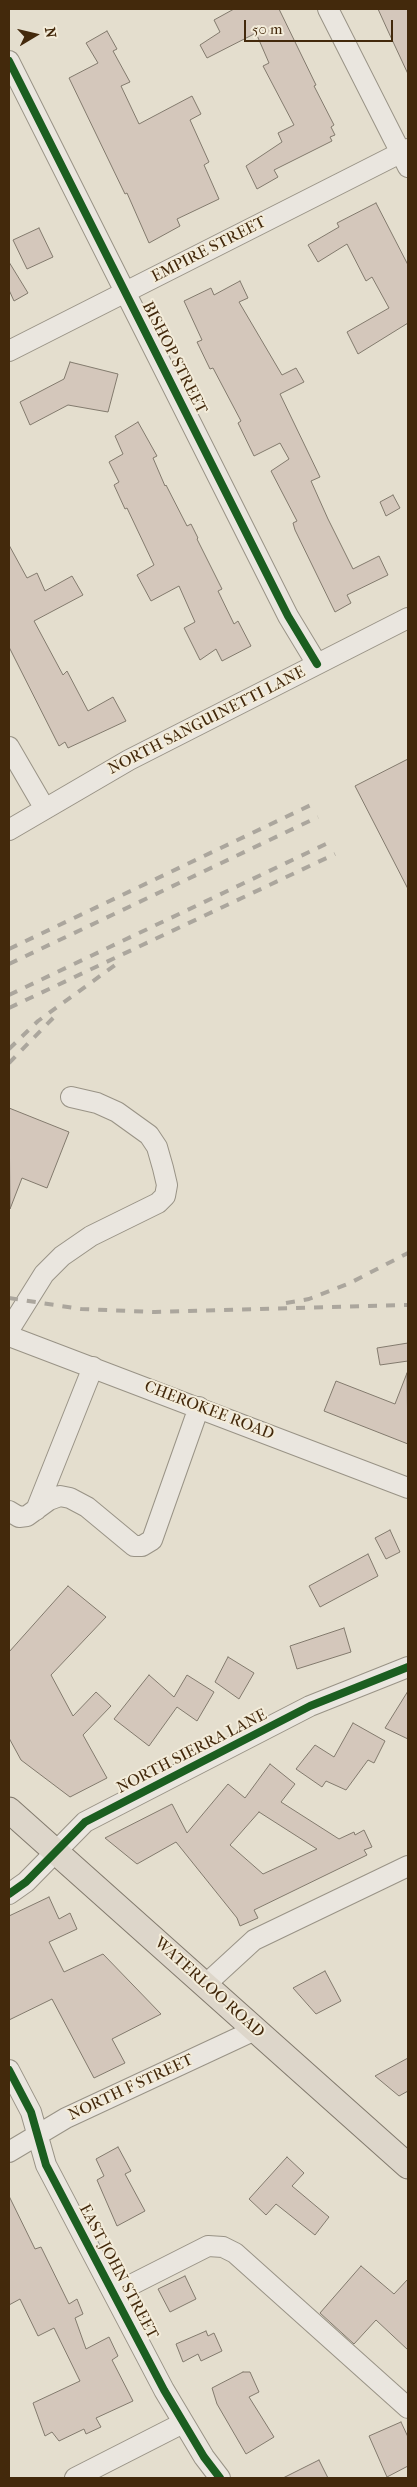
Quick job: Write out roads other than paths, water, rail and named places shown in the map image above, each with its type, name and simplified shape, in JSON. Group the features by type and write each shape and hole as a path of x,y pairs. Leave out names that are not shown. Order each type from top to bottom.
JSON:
{"main road":[{"name":"WATERLOO ROAD","path":"11,1815 408,2166"}],"street":[{"path":"328,9 406,156"},
{"name":"BISHOP STREET","path":"9,62 288,616 316,664"},
{"name":"EMPIRE STREET","path":"9,351 125,292 406,156"},
{"name":"NORTH SANGUINETTI LANE","path":"9,830 129,760 408,618"},
{"path":"9,747 44,809"},
{"path":"9,1336 44,1274 62,1256 92,1236 158,1203 165,1196 167,1185 163,1168 157,1146 149,1135 117,1112 97,1103 71,1097"},
{"name":"CHEROKEE ROAD","path":"9,1336 408,1488"},
{"path":"36,1510 93,1367"},
{"path":"9,1511 19,1517 36,1510 49,1500 60,1496 70,1498 87,1508 134,1546 142,1546 152,1540 199,1407"},
{"name":"NORTH SIERRA LANE","path":"9,1894 26,1882 85,1822 310,1706 408,1667"},
{"path":"205,1985 254,1940 408,1866"},
{"name":"NORTH F STREET","path":"9,2152 66,2118 255,2030"},
{"name":"EAST JOHN STREET","path":"9,2070 31,2112 46,2165 183,2423 220,2478"},
{"path":"115,2293 208,2246 223,2247 235,2253 408,2408"},
{"path":"75,2478 183,2423"}],"railway":[{"path":"9,949 311,805"},
{"path":"9,964 318,817"},
{"path":"9,995 328,843"},
{"path":"9,1008 335,854"},
{"path":"9,1049 38,1021 118,963"},
{"path":"9,1063 57,1014"},
{"path":"286,1303 309,1299 350,1283 408,1253"},
{"path":"9,1298 81,1309 155,1312 408,1305"}]}
